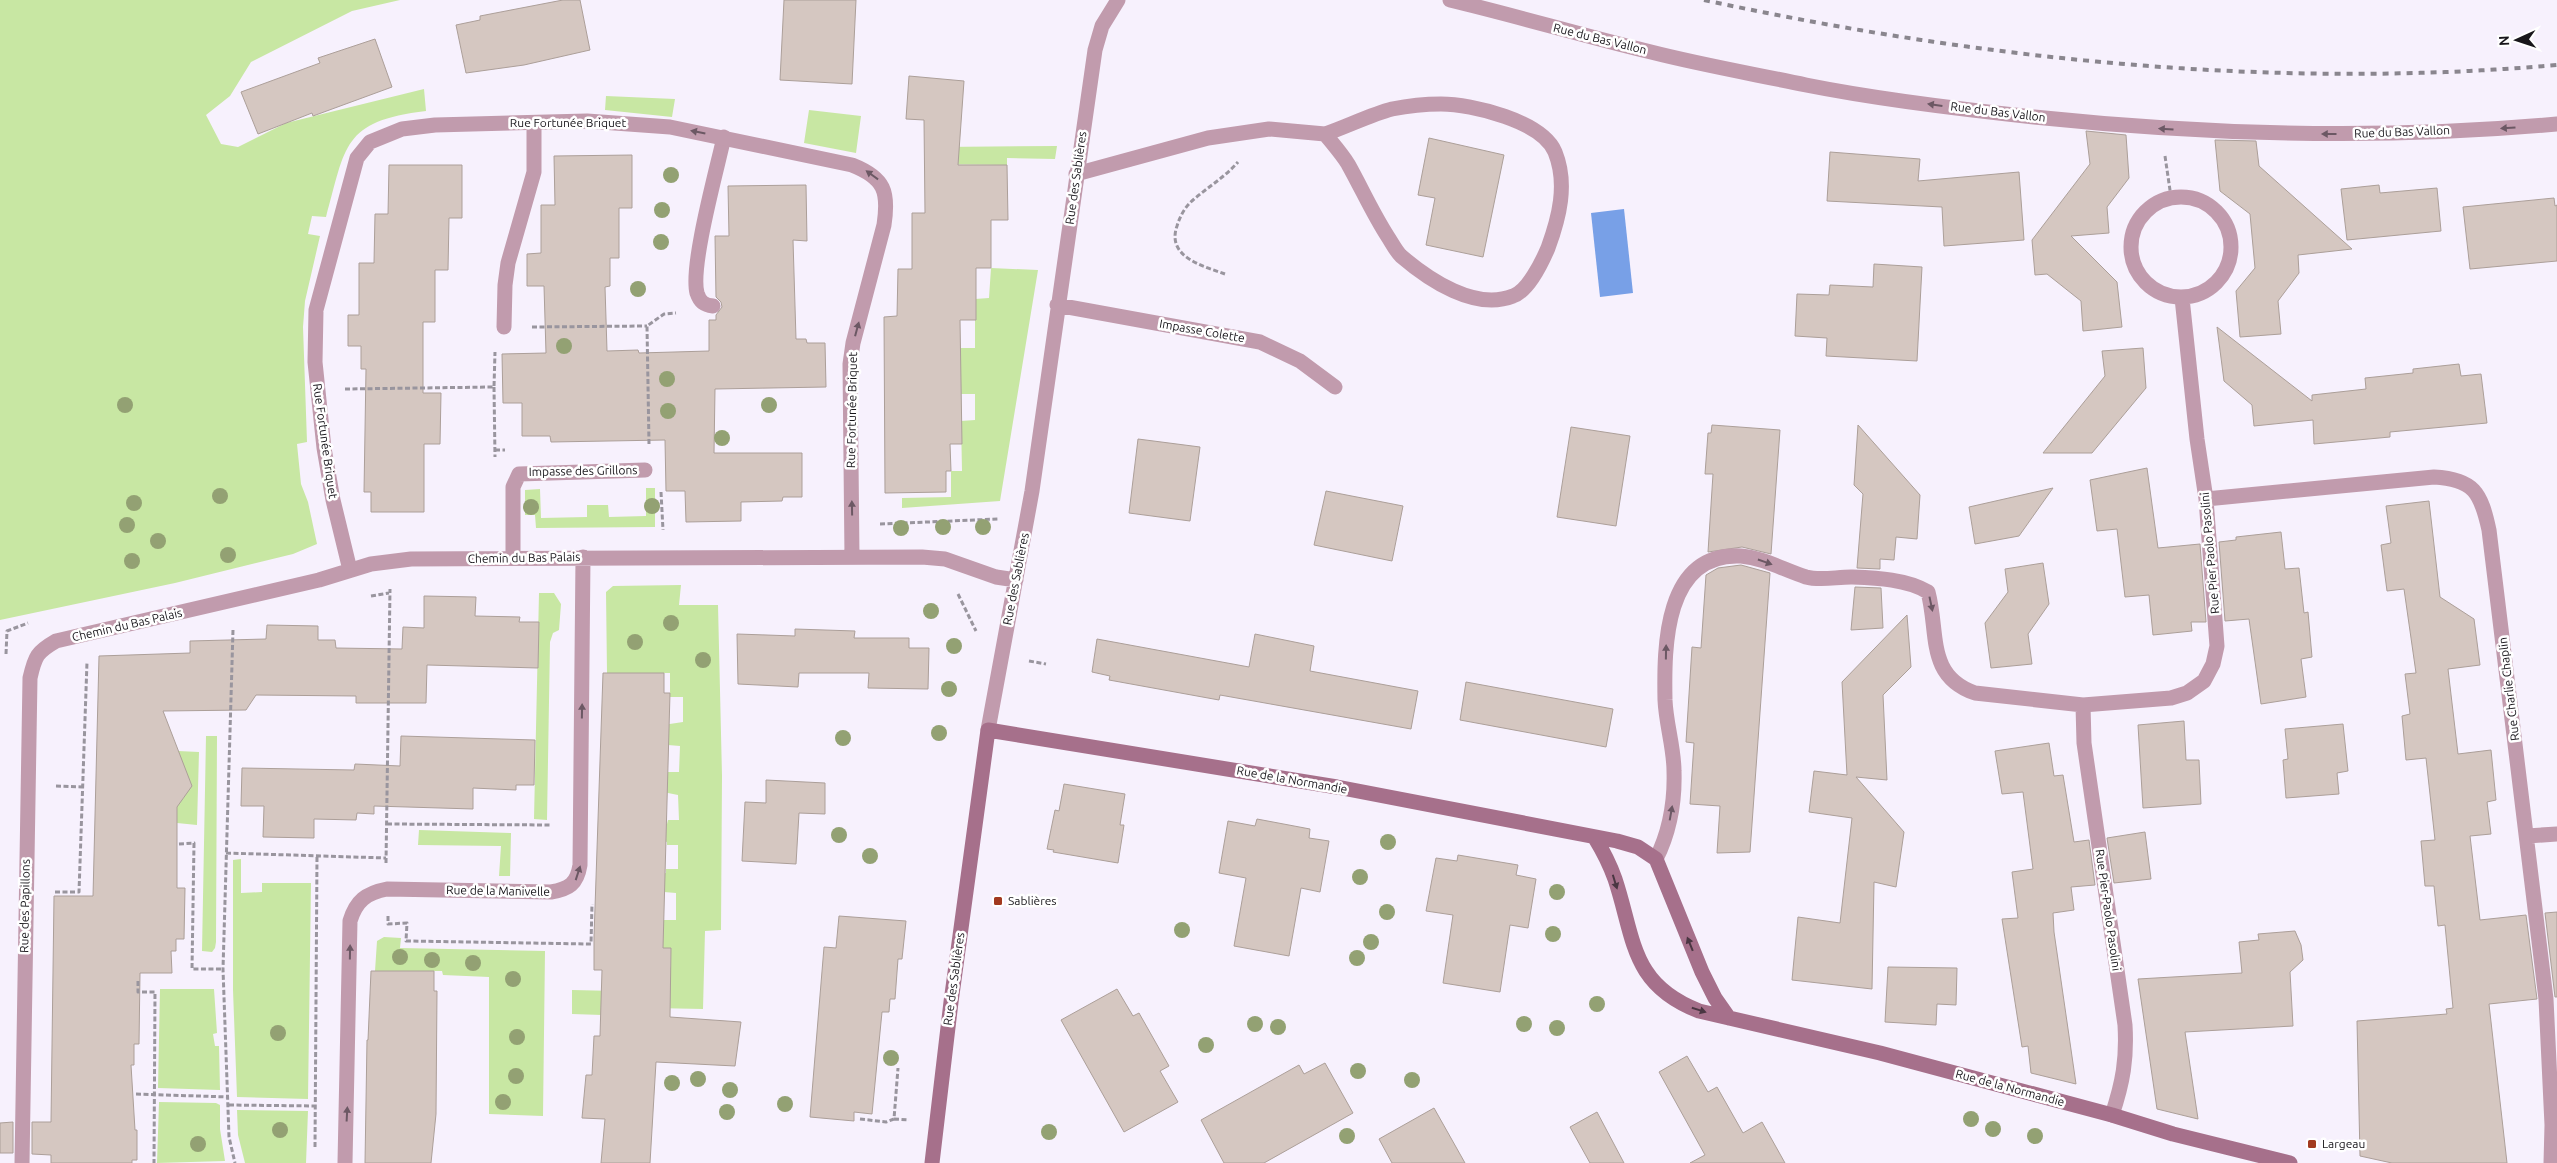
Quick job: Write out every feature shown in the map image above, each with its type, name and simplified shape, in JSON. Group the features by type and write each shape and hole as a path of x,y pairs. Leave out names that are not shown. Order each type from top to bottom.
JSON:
{"street":[{"name":"Rue des Sablières","path":"932,1163 951,1002 988,730 1032,491 1057,305 1095,50 1102,26 1118,0"},
{"name":"Rue du Bas Vallon","path":"1450,0 1654,53 1809,85 1981,111 2160,128 2331,134 2508,128 2557,124"},
{"path":"1076,174 1208,138 1269,129 1325,134 1391,110 1442,104 1473,108 1514,119 1540,134 1555,152 1561,185 1559,218 1545,254 1526,286 1516,296 1501,300 1487,300 1465,295 1440,283 1400,254 1371,212 1348,163 1325,134"},
{"name":"Rue Fortunée Briquet","path":"350,570 324,448 315,362 316,310 357,158 370,142 402,129 435,126 588,121 630,122 724,137 852,165 868,171 878,179 884,190 887,206 884,225 853,343 850,364 852,557"},
{"path":"504,326 505,285 508,263 534,172 534,123"},
{"path":"709,306 699,299 696,290 698,255 724,137"},
{"path":"2187,197 2203,202 2217,212 2226,226 2231,242 2230,258 2224,274 2213,286 2198,295 2182,298 2165,296 2151,288 2139,276 2132,261 2130,244 2134,228 2142,214 2155,204 2171,198 2187,197"},
{"name":"Rue Pier Paolo Pasolini","path":"1656,859 1665,841 1672,810 1674,771 1665,700 1667,639 1672,608 1681,587 1698,568 1718,558 1740,556 1760,560 1809,578 1852,578 1915,584 1928,592 1940,662 1947,677 1958,687 1989,696 2083,704 2171,698 2188,693 2204,681 2213,664 2217,646 2206,499 2197,440 2182,298"},
{"name":"Impasse Colette","path":"1057,305 1260,342 1300,361 1335,387"},
{"name":"Impasse des Grillons","path":"513,558 513,487 516,476 519,474 645,470"},
{"name":"Rue Charlie Chaplin","path":"2206,499 2434,477 2454,478 2472,486 2484,505 2489,530 2546,999 2552,1125 2551,1163"},
{"name":"Chemin du Bas Palais","path":"40,650 56,642 83,635 397,560 583,557 945,559 996,577 1016,580"},
{"name":"Rue de la Manivelle","path":"345,1163 348,1106 350,921 354,908 361,898 372,892 387,889 551,892 572,886 578,877 580,865 583,557"},
{"name":"Rue des Papillons","path":"22,1163 30,685 34,659 40,650"},
{"name":"Rue Pier-Paolo Pasolini","path":"2083,704 2084,744 2125,1025 2127,1056 2123,1081 2112,1115"},
{"name":"Rue de la Normandie","path":"988,730 1337,787 1617,841 1638,847 1656,859"},
{"path":"2527,836 2557,834"},
{"name":"Rue de la Normandie","path":"1596,838 1615,881 1634,950 1647,975 1665,994 1682,1004 1729,1018 1880,1053 2112,1115 2253,1158 2290,1163"},
{"path":"1656,859 1702,972 1715,998 1729,1018"}],"path":[{"path":"2160,128 2171,198"},
{"path":"1225,274 1197,264 1182,255 1175,242 1175,230 1181,214 1192,201 1237,164 1269,129"},
{"path":"336,389 494,387 495,345 504,326 647,326 664,314 679,313 709,306"},
{"path":"647,326 649,448"},
{"path":"852,525 1004,519"},
{"path":"231,600 233,624 223,969 229,1137 235,1163"},
{"path":"51,892 79,892 87,657 83,635"},
{"path":"387,824 552,825 552,816"},
{"path":"179,844 194,844 192,969 223,969"},
{"path":"226,854 386,858"},
{"path":"314,1154 317,856"},
{"path":"138,981 138,992 156,992 154,1163"},
{"path":"860,1119 886,1122 894,1119 898,1068"},
{"path":"136,1094 228,1097"},
{"path":"229,1105 348,1106"}],"green space":[{"path":"0,0 400,0 352,11 251,62 230,96 206,115 221,144 238,147 286,123 424,89 426,111 378,122 363,130 352,141 344,155 338,172 326,217 312,216 308,234 320,236 305,301 303,327 307,442 297,444 301,484 308,502 317,544 293,554 175,583 0,620"},
{"path":"606,96 675,99 672,117 605,110"},
{"path":"809,110 861,116 856,153 804,143"},
{"path":"1057,146 1055,159 1007,158 1007,165 924,164 940,147"},
{"path":"991,268 1038,270 1000,501 902,508 902,498 951,497 951,471 962,471 961,421 975,420 975,394 960,394 960,348 975,348 975,299 989,298"},
{"path":"646,488 655,488 655,527 536,528 535,515 525,515 525,490 540,489 541,518 587,517 587,505 608,505 609,517 646,516"},
{"path":"681,585 679,605 718,605 722,776 721,930 705,931 703,1009 603,1007 602,1015 572,1014 572,990 661,992 671,966 671,948 663,948 660,920 676,920 676,893 664,892 661,873 666,873 666,869 678,869 678,845 667,845 667,842 663,841 663,824 667,824 668,820 679,820 678,795 663,792 668,772 679,772 680,746 668,745 663,725 683,722 683,697 670,697 670,673 607,673 606,592 613,586"},
{"path":"539,593 554,593 561,604 559,630 553,633 550,642 547,820 534,819"},
{"path":"206,736 217,736 216,942 212,952 202,951"},
{"path":"178,751 199,752 197,825 177,823 177,802 181,801 185,796 185,774 178,773"},
{"path":"419,830 511,833 510,876 499,876 501,846 418,845"},
{"path":"241,859 241,893 262,892 262,883 311,883 308,1099 237,1097 233,990 233,860"},
{"path":"384,937 401,938 400,948 545,951 543,1116 489,1114 489,977 443,975 442,971 375,971 377,941"},
{"path":"160,989 214,989 217,1033 213,1034 215,1046 219,1046 220,1090 158,1088"},
{"path":"159,1102 216,1103 220,1105 220,1129 225,1161 157,1163"},
{"path":"237,1110 308,1111 306,1163 245,1163 238,1135"}],"water":[{"path":"1624,209 1633,293 1600,297 1591,213"}],"building":[{"path":"563,0 580,0 590,50 524,65 466,73 456,25 480,20 480,16"},
{"path":"784,0 856,0 852,84 780,80"},
{"path":"375,39 392,87 313,116 312,113 258,134 241,92 320,63 318,58"},
{"path":"909,76 964,81 958,165 1007,165 1008,220 991,220 991,268 976,268 976,320 960,320 962,444 950,444 951,471 946,471 946,492 885,493 884,317 897,316 898,269 912,269 912,213 925,213 924,120 906,119"},
{"path":"2086,131 2126,135 2129,178 2107,207 2109,233 2071,236 2117,282 2122,327 2083,331 2081,301 2047,274 2035,275 2032,240 2090,164"},
{"path":"1429,138 1504,155 1483,257 1426,245 1435,198 1418,195"},
{"path":"2215,140 2256,141 2259,166 2352,249 2298,255 2299,273 2278,301 2281,334 2240,337 2236,291 2255,268 2250,214 2220,191"},
{"path":"1830,152 1920,159 1918,181 2019,172 2024,240 1944,246 1942,207 1827,201"},
{"path":"632,155 632,208 619,208 619,258 610,258 610,286 605,287 607,351 638,350 639,353 709,351 709,320 716,320 716,315 722,307 721,302 716,297 715,236 729,236 728,186 806,185 807,241 793,240 796,339 806,339 807,343 825,343 826,387 715,389 714,453 802,453 802,497 783,497 782,501 741,502 741,521 686,522 685,491 666,491 665,440 551,442 550,436 522,436 522,403 503,403 502,354 546,353 544,286 527,286 527,254 541,253 541,205 555,205 554,156"},
{"path":"389,165 462,165 462,218 449,218 448,270 435,270 435,322 423,322 423,393 441,393 440,444 424,444 424,512 371,512 371,492 364,492 366,369 361,369 361,346 348,346 348,315 359,315 359,263 374,263 375,214 388,214"},
{"path":"2379,185 2380,193 2437,188 2441,231 2347,240 2341,189"},
{"path":"2554,198 2555,206 2557,205 2557,261 2470,269 2463,207"},
{"path":"1874,264 1922,267 1917,361 1826,356 1827,338 1795,336 1797,294 1829,295 1830,285 1873,287"},
{"path":"2217,327 2312,401 2312,395 2366,389 2365,378 2413,373 2413,369 2459,364 2461,376 2481,374 2487,423 2390,432 2390,437 2314,444 2313,420 2254,426 2252,405 2224,381"},
{"path":"2143,348 2146,388 2092,453 2043,453 2105,376 2102,351"},
{"path":"1712,425 1780,430 1771,554 1742,547 1708,552 1713,474 1705,474 1708,433 1711,433"},
{"path":"1858,425 1920,495 1917,539 1896,537 1894,560 1880,559 1880,569 1857,568 1863,494 1854,485"},
{"path":"1571,427 1630,436 1616,526 1557,517"},
{"path":"1138,439 1200,447 1190,521 1129,513"},
{"path":"2147,468 2158,548 2200,544 2206,622 2191,622 2192,631 2153,635 2149,595 2125,597 2117,529 2097,531 2090,480"},
{"path":"2053,488 2019,536 1975,544 1969,507"},
{"path":"1326,491 1403,506 1392,561 1314,545"},
{"path":"2429,501 2440,597 2474,619 2480,665 2448,669 2458,754 2491,750 2496,800 2487,802 2491,834 2470,836 2480,920 2526,915 2537,999 2489,1004 2507,1163 2392,1163 2360,1156 2357,1021 2447,1014 2446,1009 2453,1008 2445,925 2438,926 2434,886 2425,886 2421,841 2435,840 2426,758 2406,760 2402,716 2410,714 2405,674 2416,673 2404,589 2387,591 2381,545 2391,543 2386,506"},
{"path":"2281,532 2285,569 2299,568 2304,613 2308,612 2312,657 2301,659 2306,697 2261,704 2249,619 2225,621 2219,542 2236,540 2236,537"},
{"path":"2043,563 2049,604 2028,634 2032,664 1991,668 1985,623 2008,592 2005,569"},
{"path":"1741,565 1770,573 1750,852 1717,853 1720,806 1690,804 1694,743 1686,742 1692,647 1701,648 1706,575 1718,568"},
{"path":"1855,587 1881,588 1883,628 1851,630"},
{"path":"424,596 476,597 475,616 520,617 519,622 539,622 538,668 427,665 426,703 356,703 356,696 256,695 246,710 163,711 192,786 177,807 177,888 185,888 184,939 176,939 176,951 171,951 172,973 140,973 139,1044 134,1044 134,1065 131,1065 135,1130 137,1130 137,1160 132,1160 132,1163 51,1163 51,1155 32,1154 32,1122 51,1122 54,896 93,896 99,656 190,653 190,641 266,639 267,625 318,626 318,640 335,640 336,648 402,649 403,627 424,628"},
{"path":"1907,615 1911,667 1883,695 1887,780 1856,777 1904,832 1896,887 1874,882 1872,989 1792,980 1798,917 1840,923 1852,818 1809,812 1814,771 1847,775 1842,682"},
{"path":"795,629 855,631 854,638 909,638 909,648 929,648 928,689 868,688 869,673 799,673 798,687 738,684 737,634 795,636"},
{"path":"1255,634 1314,646 1310,671 1418,691 1411,729 1220,695 1219,700 1109,680 1110,676 1092,672 1097,639 1249,667"},
{"path":"603,673 664,673 664,693 670,693 663,948 671,948 670,1017 741,1022 735,1066 656,1062 650,1163 601,1163 605,1119 582,1118 586,1075 592,1075 594,1036 600,1036 602,970 594,970 594,937"},
{"path":"1466,682 1613,709 1606,747 1460,720"},
{"path":"2184,721 2186,760 2199,760 2201,804 2143,808 2138,725"},
{"path":"2343,724 2348,771 2337,773 2339,794 2286,798 2283,760 2288,759 2285,729"},
{"path":"401,736 535,740 534,785 516,785 516,790 473,788 473,809 374,806 374,814 357,813 356,820 314,819 314,838 263,837 264,806 241,806 242,768 354,770 355,764 400,766"},
{"path":"2049,743 2054,776 2063,775 2074,842 2089,840 2095,885 2071,887 2074,910 2053,913 2054,932 2076,1084 2031,1073 2028,1046 2022,1047 2002,919 2018,918 2012,872 2033,869 2023,792 2002,794 1995,751"},
{"path":"766,780 825,783 825,814 799,813 796,864 742,861 745,802 766,803"},
{"path":"1064,784 1125,794 1120,825 1124,825 1118,863 1053,852 1054,850 1047,849 1055,810 1059,811"},
{"path":"1257,819 1310,829 1309,838 1329,841 1320,892 1301,888 1289,956 1234,946 1246,878 1219,873 1228,821 1255,826"},
{"path":"2145,832 2151,879 2114,883 2107,838"},
{"path":"1458,855 1518,865 1516,875 1536,879 1528,928 1510,925 1500,992 1443,983 1453,915 1426,911 1436,858 1457,861"},
{"path":"2557,912 2557,997 2555,997 2545,913"},
{"path":"839,916 906,921 902,959 898,959 895,999 890,999 889,1012 882,1012 872,1114 854,1112 854,1121 810,1117 824,947 836,948"},
{"path":"2295,931 2301,945 2303,960 2290,972 2293,1026 2185,1032 2198,1119 2157,1109 2138,979 2242,973 2239,942 2259,940 2258,934"},
{"path":"1888,967 1957,968 1956,1005 1937,1004 1936,1025 1885,1022"},
{"path":"371,971 434,971 434,991 437,991 436,1114 431,1163 365,1163 367,1040"},
{"path":"1117,989 1133,1016 1139,1013 1169,1066 1160,1071 1178,1102 1124,1132 1061,1020"},
{"path":"1687,1056 1708,1092 1717,1087 1743,1133 1762,1122 1785,1163 1690,1163 1705,1155 1659,1072"},
{"path":"1325,1063 1353,1113 1264,1163 1224,1163 1201,1120 1299,1065 1304,1074"},
{"path":"1434,1108 1465,1163 1392,1163 1379,1139"},
{"path":"1597,1112 1624,1163 1590,1163 1570,1127"},
{"path":"13,1122 13,1153 0,1153 0,1123"}],"railway":[{"path":"1704,0 1809,21 1915,39 2021,54 2128,64 2235,71 2343,74 2450,72 2557,65"}],"place":[{"name":"Sablières","path":"998,901"},
{"name":"Largeau","path":"2312,1144"}]}
